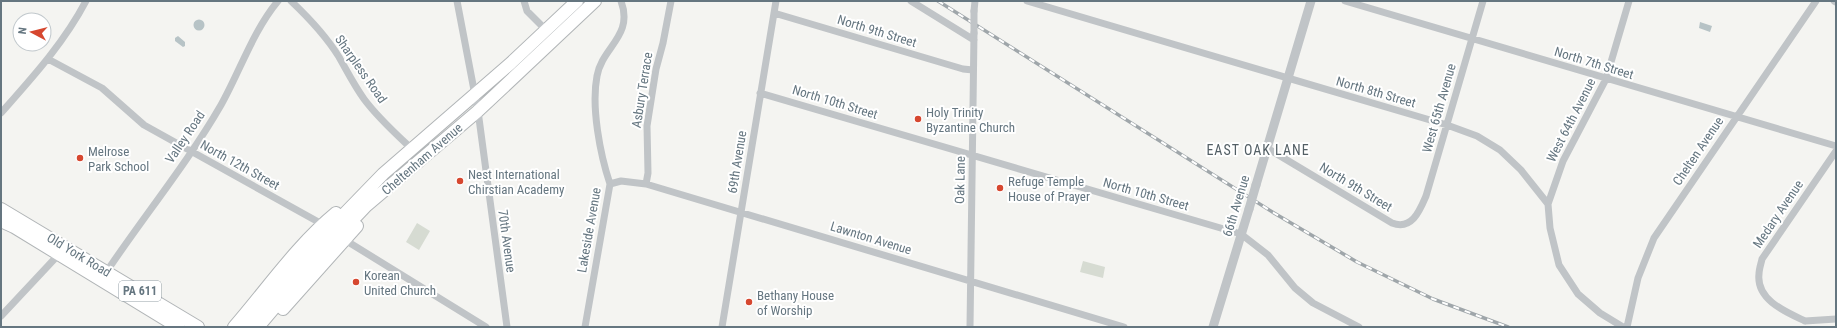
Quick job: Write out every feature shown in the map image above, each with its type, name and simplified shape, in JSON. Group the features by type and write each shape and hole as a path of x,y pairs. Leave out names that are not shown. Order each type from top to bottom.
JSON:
{"highway":[{"name":"Cheltenham Avenue","path":"246,327 318,241 383,174 413,150 475,95 577,1"},
{"name":"Cheltenham Avenue","path":"258,327 337,236 366,206 478,111 595,1"},
{"path":"268,327 406,173"},
{"path":"234,327 322,224 383,174"},
{"name":"Old York Road","path":"1,208 62,251"},
{"name":"Old York Road","path":"1,221 62,251 198,327"},
{"name":"Old York Road","path":"103,275 178,327"}],"street":[{"path":"1,113 48,59 74,24 86,1"},
{"name":"Valley Road","path":"103,275 191,151 220,106 260,27 278,1"},
{"name":"Sharpless Road","path":"291,1 313,22 331,46 365,100 413,150"},
{"name":"70th Avenue","path":"457,1 478,111 507,327"},
{"path":"524,1 527,11 546,30"},
{"name":"Lakeside Avenue","path":"585,327 610,184 604,168 599,137 595,95 597,75 601,62 622,30 624,15 621,1"},
{"name":"Asbury Terrace","path":"646,184 648,173 647,126 656,69 663,43 671,1"},
{"name":"69th Avenue","path":"722,327 776,1"},
{"path":"911,1 974,37"},
{"name":"Oak Lane","path":"970,327 975,1"},
{"name":"North 8th Street","path":"1027,1 1447,125 1477,136 1500,150 1521,170 1548,204"},
{"name":"66th Avenue","path":"1213,327 1311,1"},
{"name":"North 7th Street","path":"1346,1 1836,146"},
{"name":"West 65th Avenue","path":"1414,220 1426,196 1483,1"},
{"name":"West 64th Avenue","path":"1548,204 1562,161 1606,79 1629,1"},
{"name":"Chelten Avenue","path":"1627,327 1638,278 1654,238 1816,1"},
{"name":"North 9th Street","path":"774,13 963,69 973,70"},
{"name":"North 12th Street","path":"48,59 102,88 144,125 322,224"},
{"name":"North 10th Street","path":"760,92 1241,234 1268,255 1296,288 1313,303 1360,327"},
{"name":"North 9th Street","path":"1267,148 1392,223 1403,224 1414,220"},
{"name":"Medary Avenue","path":"1803,324 1775,305 1761,291 1758,276 1762,259 1836,151"},
{"name":"Lawnton Avenue","path":"610,184 621,181 646,184 1124,327"},
{"path":"1548,204 1550,228 1559,265 1578,294 1600,313 1623,327"},
{"path":"345,240 486,327"},
{"path":"1,316 62,251"},
{"path":"1803,324 1836,319"}],"shaded area":[{"path":"197,20 201,20 203,21 203,29 197,30 194,27 194,23"},
{"path":"1700,22 1712,26 1710,32 1699,28"},
{"path":"178,36 185,42 185,46 183,47 175,41 175,38"},
{"path":"417,223 430,231 419,250 406,242"},
{"path":"1083,261 1105,267 1103,278 1080,272"}],"railway":[{"path":"938,1 1274,213 1357,262 1433,299 1508,327"}],"place":[{"name":"Holy Trinity Byzantine Church","path":"918,119"},
{"name":"Melrose Park School","path":"80,158"},
{"name":"Nest International Chirstian Academy","path":"460,181"},
{"name":"Refuge Temple House of Prayer","path":"1000,188"},
{"name":"Korean United Church","path":"356,282"},
{"name":"Bethany House of Worship","path":"749,302"}],"district":[{"name":"EAST OAK LANE","path":"1258,150"}]}
